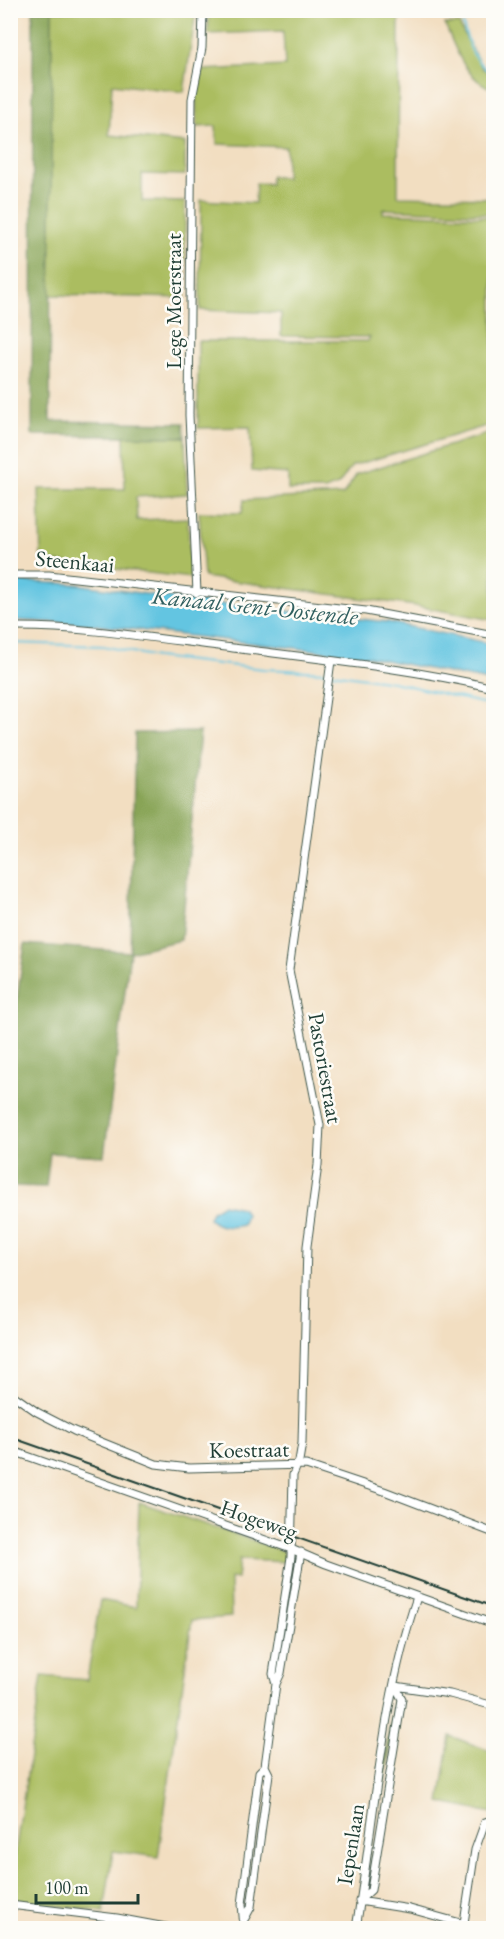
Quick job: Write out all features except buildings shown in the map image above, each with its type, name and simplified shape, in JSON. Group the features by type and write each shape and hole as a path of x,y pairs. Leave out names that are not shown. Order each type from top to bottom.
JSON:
{"street":[{"name":"Lege Moerstraat","path":"197,593 189,415 192,99 202,48 203,10"},
{"name":"Steenkaai","path":"10,575 49,575 366,611 494,635"},
{"path":"10,627 44,627 102,632 330,668 398,669 494,688"},
{"name":"Pastoriestraat","path":"276,1684 273,1674 291,1549 292,1475 302,1443 307,1246 320,1132 316,1101 289,970 330,668"},
{"name":"Koestraat","path":"10,1394 63,1425 156,1464 189,1468 253,1464 296,1467 306,1465 343,1476 494,1533"},
{"name":"Hogeweg","path":"10,1450 301,1552 326,1564 494,1624"},
{"name":"Pastoriestraat","path":"245,1918 251,1906 268,1774 265,1766 276,1684 281,1674 301,1552"},
{"path":"285,1590 293,1591"},
{"name":"Iepenlaan","path":"356,1929 376,1793 403,1641 417,1597"},
{"path":"279,1627 288,1628"},
{"path":"395,1686 450,1694 494,1706"},
{"name":"Iepenlaan","path":"359,1901 371,1890 402,1699 395,1686"},
{"name":"Pastoriestraat","path":"244,1929 245,1918 242,1904 250,1841 259,1772 265,1766"},
{"name":"Iepenlaan","path":"376,1793 387,1794"},
{"path":"464,1923 478,1837 485,1822 494,1819"},
{"path":"250,1841 259,1842"},
{"path":"359,1901 410,1909 479,1929"},
{"path":"10,1905 117,1918 171,1929"}],"green space":[{"path":"52,10 50,421 184,423 185,437 32,435 33,11"},
{"path":"52,11 196,11 184,92 112,84 109,135 185,143 185,175 142,174 142,201 185,202 185,298 50,295"},
{"path":"209,11 493,11 399,13 398,196 493,198 493,214 383,209 383,213 493,217 493,424 352,466 338,485 325,490 288,490 288,474 252,471 250,427 198,428 198,341 368,341 370,337 281,336 281,313 200,310 201,200 255,203 256,183 270,184 271,176 286,178 286,147 217,144 216,126 197,127 196,95 202,70 285,66 283,31 208,34"},
{"path":"445,24 459,24 482,68 493,75 493,89 468,71"},
{"path":"493,432 493,620 416,606 204,577 199,512 242,513 244,500 343,495 357,474"},
{"path":"124,436 185,437 187,494 136,497 137,520 188,518 190,578 41,560 39,489 125,489"},
{"path":"200,732 181,940 130,952 135,733"},
{"path":"25,944 130,952 104,1156 50,1153 46,1187 11,1186 11,1040"},
{"path":"139,1502 284,1551 286,1562 239,1560 237,1579 230,1578 231,1617 192,1620 158,1857 113,1851 104,1912 11,1899 11,1880 42,1676 87,1680 100,1600 136,1607"},
{"path":"397,1697 399,1700 383,1790 380,1788 394,1699"},
{"path":"450,1736 493,1752 493,1813 440,1803"}],"water":[{"path":"10,581 77,584 194,601 388,622 493,644 493,682 365,656 86,624 11,620"},
{"path":"223,1204 242,1208 246,1214 243,1225 224,1226 216,1224 209,1218 212,1211"}],"waterway":[{"path":"463,24 477,59 481,65 494,74"},
{"path":"10,643 103,646 156,657 264,669 326,672"},
{"path":"332,673 393,682 494,706"}],"railway":[{"path":"10,1437 494,1607"}],"water label":[{"name":"Kanaal Gent-Oostende","path":"255,606"}]}
